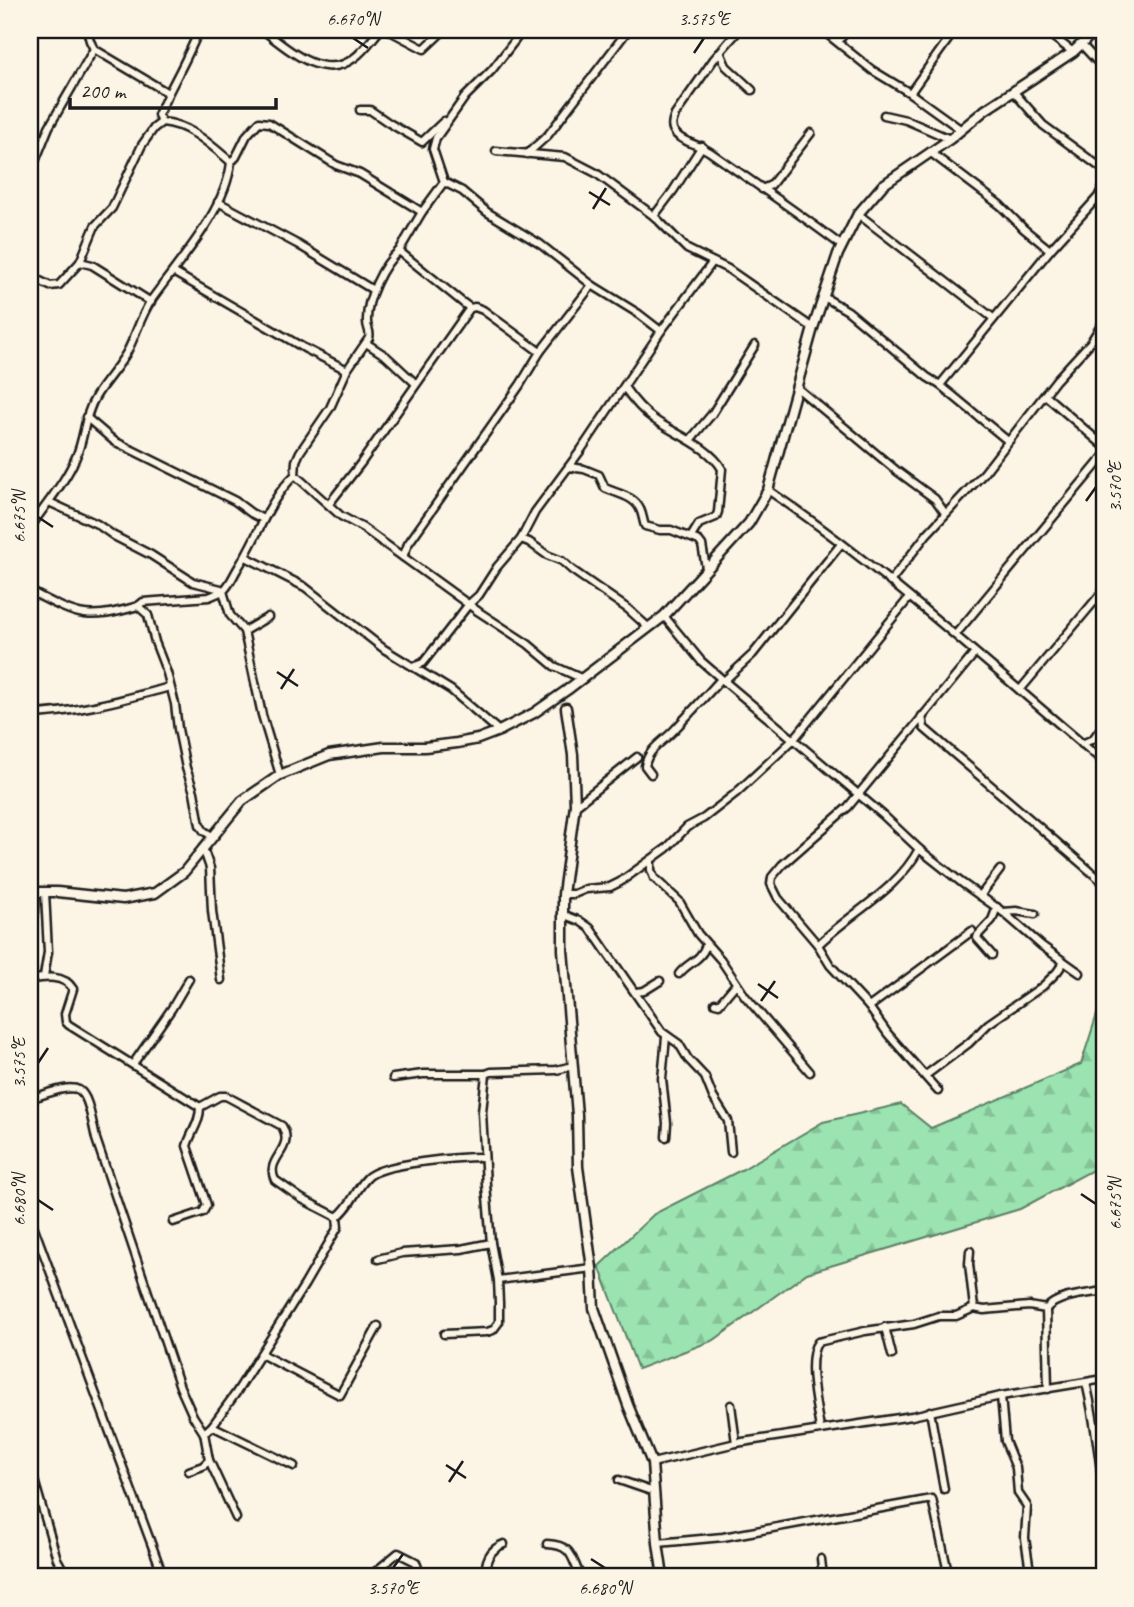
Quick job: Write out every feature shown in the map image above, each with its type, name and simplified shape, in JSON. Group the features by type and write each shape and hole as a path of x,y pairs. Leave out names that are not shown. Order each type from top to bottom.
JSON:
{"street":[{"path":"87,30 94,49 168,93"},
{"path":"162,122 158,115 188,60 199,30"},
{"path":"263,30 283,46 326,68 340,66 355,58 380,30"},
{"path":"388,30 424,49 444,30"},
{"path":"360,110 370,110 422,142 451,116 523,30"},
{"path":"527,154 548,135 628,30"},
{"path":"740,30 714,59 672,124 673,130 683,139 702,146 806,217 842,246"},
{"path":"822,30 872,70 960,130"},
{"path":"838,42 847,30"},
{"path":"909,93 955,30"},
{"path":"1044,30 1073,52"},
{"path":"30,892 123,899 155,893 184,872 243,801 280,775 329,755 384,747 425,747 457,743 499,731 534,713 568,690 664,616 749,523 768,490 813,328 842,246 858,214 883,185 1013,91 1073,52 1096,30"},
{"path":"1082,45 1104,69"},
{"path":"30,174 50,127 94,49"},
{"path":"720,52 723,61 752,90"},
{"path":"714,59 723,61"},
{"path":"1013,91 1043,125 1104,170"},
{"path":"884,115 906,120 950,139"},
{"path":"451,116 436,138 433,149 444,182 462,191 486,212 540,244 592,285 661,331"},
{"path":"30,528 77,456 86,416 96,396 126,353 150,302 189,251 229,179 231,162 236,158 247,135 259,122 264,121 336,165 360,174 422,212"},
{"path":"30,276 55,286 59,285 80,262 95,226 112,208 142,145 162,122 182,126 213,146 231,162"},
{"path":"762,189 771,185 811,133"},
{"path":"654,216 702,146"},
{"path":"496,151 565,157 574,161 616,186 654,216 687,249 728,269 813,328"},
{"path":"930,152 1000,205 1050,250"},
{"path":"30,591 63,608 89,616 112,614 143,602 209,597 225,589 246,557 263,519 280,491 295,475 300,452 330,408 347,370 366,343 370,334 367,317 373,290 387,264 399,251 444,182"},
{"path":"771,185 772,196"},
{"path":"940,385 1050,250 1101,198 1104,185"},
{"path":"218,202 242,213 373,290"},
{"path":"858,214 993,318"},
{"path":"399,251 470,308 484,310 540,352"},
{"path":"80,262 92,265 150,302"},
{"path":"415,666 423,663 479,595 496,567 522,539 541,504 661,331 712,263"},
{"path":"173,272 347,370"},
{"path":"403,557 408,544 520,385 540,352 592,285"},
{"path":"824,297 848,311 1008,442"},
{"path":"329,504 470,308"},
{"path":"890,582 945,513 960,501 1090,343 1104,321"},
{"path":"366,343 386,356 415,383"},
{"path":"691,439 712,414 755,345"},
{"path":"624,387 656,421 691,439 719,465 722,476 719,512 716,517 699,524 691,537"},
{"path":"796,387 935,499 945,513"},
{"path":"1045,395 1104,445"},
{"path":"86,416 114,441 235,501 263,519"},
{"path":"956,634 1104,456"},
{"path":"569,467 599,474 606,488 621,493 639,506 645,526 671,530 691,537 702,545 706,568"},
{"path":"295,475 341,516 363,528 513,637 535,649 554,666 583,679"},
{"path":"768,490 956,634 1104,762"},
{"path":"49,502 97,524 114,537 151,555 193,582 215,589 225,589"},
{"path":"526,530 529,542"},
{"path":"522,539 562,561 628,609 649,628"},
{"path":"651,774 645,766 652,751 761,645 841,544"},
{"path":"246,557 305,587 384,649 451,690 499,731"},
{"path":"225,589 230,615 244,631 259,704 280,775"},
{"path":"1020,690 1104,590"},
{"path":"563,894 610,887 651,861 687,828 736,793 794,739 909,598"},
{"path":"138,606 149,615 170,687 200,824 204,831 212,836"},
{"path":"664,616 701,661 919,849 1080,973"},
{"path":"244,631 268,617"},
{"path":"938,1091 926,1074 888,1034 869,1007 830,965 818,945 778,898 771,884 772,877 782,864 838,817 975,653"},
{"path":"423,663 424,672"},
{"path":"30,714 88,707 170,687"},
{"path":"568,690 566,708 573,755 574,807 562,914 578,1167 592,1268 594,1308 628,1405 652,1463 663,1576 651,1577"},
{"path":"554,699 566,708"},
{"path":"923,714 922,725 933,736 1104,883"},
{"path":"1082,744 1093,738 1104,724"},
{"path":"574,807 637,757"},
{"path":"203,848 210,868 212,911 221,980"},
{"path":"818,945 888,889 919,849"},
{"path":"651,861 650,870 654,878 679,901 690,923 706,945 769,1026 810,1072"},
{"path":"643,866 650,870"},
{"path":"980,896 1000,870"},
{"path":"44,892 47,952 44,976"},
{"path":"1000,910 1035,914"},
{"path":"992,955 977,938 1000,910"},
{"path":"562,914 590,928 666,1037 679,1044 688,1059 705,1077 728,1121 731,1152"},
{"path":"869,1007 972,930"},
{"path":"679,974 700,958 706,945"},
{"path":"926,1074 969,1043 988,1024 1043,986 1064,961"},
{"path":"30,980 44,976 67,982 73,989 65,1014 69,1025 200,1107"},
{"path":"133,1064 189,979"},
{"path":"636,992 660,981"},
{"path":"715,1003 719,1004 736,984"},
{"path":"666,1037 662,1079 666,1137"},
{"path":"393,1078 423,1074 556,1070 573,1066"},
{"path":"444,1334 487,1332 497,1326 498,1280 491,1243 484,1157 482,1097 486,1074"},
{"path":"30,1099 65,1087 76,1087 84,1092 96,1139 180,1387 204,1433 209,1460 236,1518"},
{"path":"200,1107 220,1096 226,1096 282,1126 286,1145 274,1164 272,1175 275,1180 302,1199 337,1217"},
{"path":"173,1222 205,1210 207,1205 187,1146 197,1127 200,1107"},
{"path":"337,1217 347,1208 367,1177 378,1170 463,1157 484,1157"},
{"path":"30,1217 161,1570"},
{"path":"204,1433 212,1426 261,1354 338,1227 337,1217"},
{"path":"378,1259 402,1253 461,1249 491,1243"},
{"path":"970,1251 974,1308"},
{"path":"498,1280 592,1268"},
{"path":"1048,1389 1046,1309 1060,1300 1104,1291"},
{"path":"820,1429 812,1365 815,1345 827,1339 885,1327 939,1317 956,1317 974,1308 984,1310 1029,1306 1046,1309"},
{"path":"261,1354 340,1395 378,1326"},
{"path":"885,1327 892,1355"},
{"path":"652,1463 736,1443 1104,1379"},
{"path":"1086,1382 1097,1454 1102,1466 1104,1494"},
{"path":"1001,1396 1005,1441 1016,1468 1018,1493 1027,1506 1025,1538 1030,1571"},
{"path":"731,1405 736,1443"},
{"path":"930,1411 944,1489"},
{"path":"212,1426 295,1466"},
{"path":"189,1471 209,1460"},
{"path":"30,1466 57,1559 67,1577"},
{"path":"619,1480 654,1492"},
{"path":"658,1543 723,1536 932,1499 949,1577"},
{"path":"487,1577 485,1569 489,1555 494,1548 504,1544"},
{"path":"547,1545 555,1545 570,1553 576,1560 580,1577"},
{"path":"369,1577 398,1553 416,1562 421,1577"},
{"path":"821,1559 823,1577"},
{"path":"1001,1577 1030,1571 1039,1577"}],"green space":[{"path":"1104,997 1104,1164 1020,1209 807,1273 714,1340 638,1369 599,1266 654,1214 743,1169 823,1122 901,1104 931,1128 1081,1064"}]}
